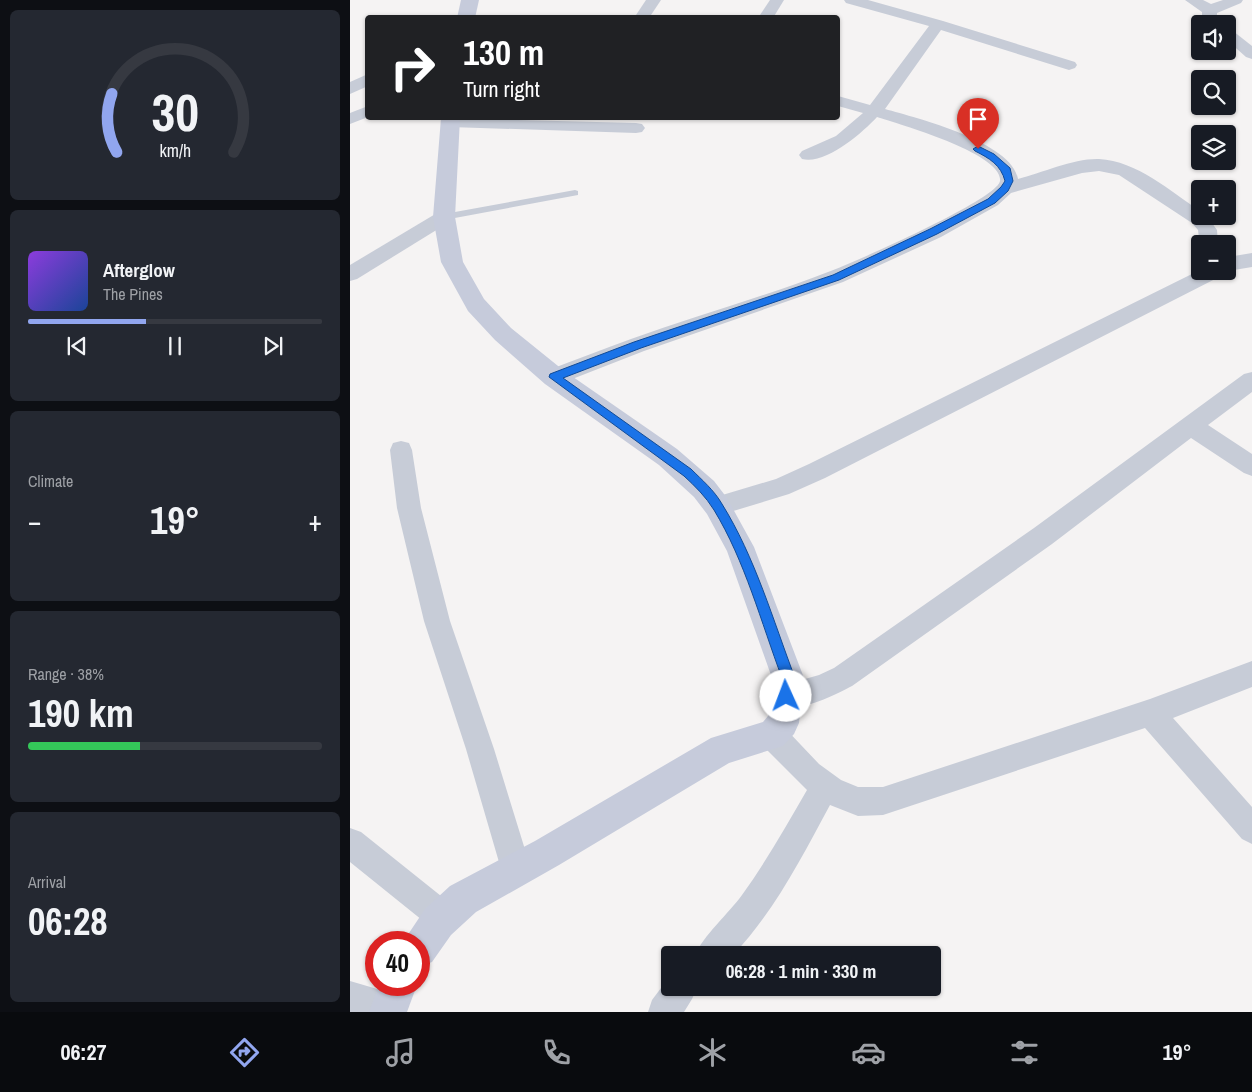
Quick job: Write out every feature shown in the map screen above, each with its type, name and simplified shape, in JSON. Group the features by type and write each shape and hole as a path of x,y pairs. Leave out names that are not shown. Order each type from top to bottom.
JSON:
{"street":[{"path":"467,15 470,0"},
{"path":"643,15 654,0"},
{"path":"767,15 777,0"},
{"path":"852,0 938,24 1069,65"},
{"path":"1192,0 1210,15"},
{"path":"1215,15 1236,0"},
{"path":"808,155 836,144 875,110 938,24"},
{"path":"1236,41 1252,54"},
{"path":"350,89 365,81"},
{"path":"554,377 637,345 836,277 934,232 992,201 1005,189 1009,181 1006,170 991,156 964,142 875,110 840,101"},
{"path":"350,119 365,112"},
{"path":"430,933 438,922 463,899 722,749 772,735 783,723 788,678 740,547 718,506 688,472 554,377 503,334 476,305 452,262 444,217 450,120 636,128"},
{"path":"1005,189 1082,167 1099,165 1112,167 1124,170 1199,219 1210,235"},
{"path":"350,274 444,217"},
{"path":"1236,263 1252,260"},
{"path":"1185,286 1191,276"},
{"path":"718,506 781,487 817,471 1197,280"},
{"path":"786,696 822,687 843,677 1043,536 1191,426 1250,385"},
{"path":"1191,426 1252,466"},
{"path":"401,450 409,508 437,621 516,869"},
{"path":"772,735 809,775 825,785 856,802 882,801 1150,713 1252,674"},
{"path":"1150,713 1252,829"},
{"path":"721,946 762,891 788,851 825,785"},
{"path":"350,843 435,911 438,922"},
{"path":"664,1012 675,996"},
{"path":"350,997 392,1002"}],"lane":[{"path":"444,217 575,193"}],"route":[{"path":"786,696 788,678 740,547 718,506 688,472 554,377 637,345 836,277 934,232 992,201 1005,189 1009,181 1006,170 991,156 978,149"}]}
